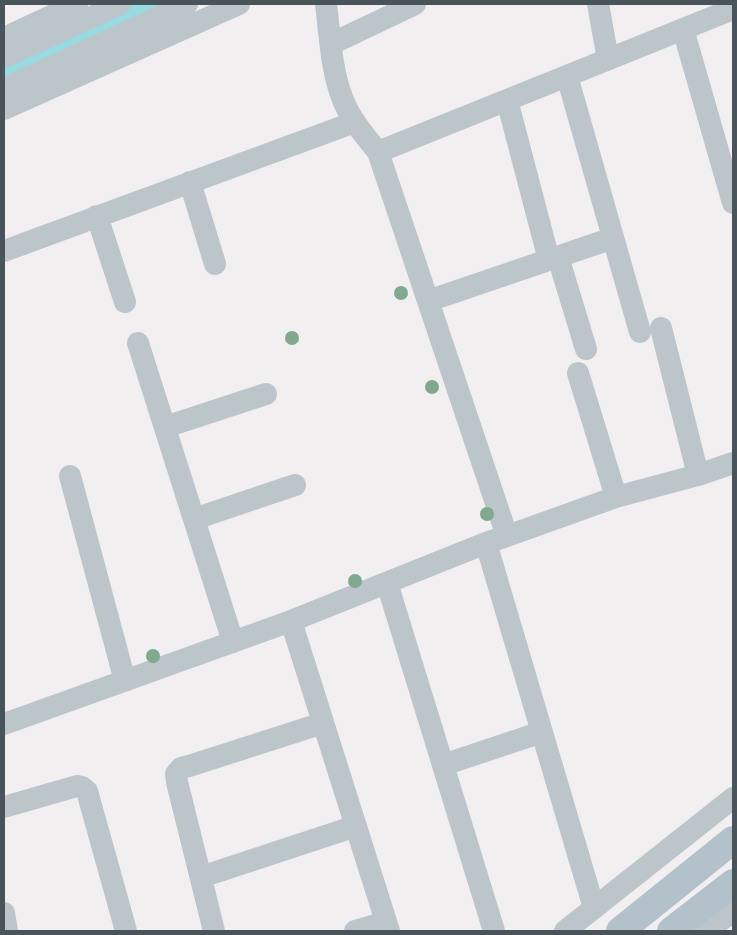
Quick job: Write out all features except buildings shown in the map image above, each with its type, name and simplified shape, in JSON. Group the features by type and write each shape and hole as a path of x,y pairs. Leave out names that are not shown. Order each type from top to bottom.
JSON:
{"main road":[{"path":"620,931 733,840"},
{"path":"671,931 733,883"}],"street":[{"path":"4,38 77,4"},
{"path":"4,58 120,4"},
{"path":"4,89 187,4"},
{"path":"4,109 239,4"},
{"path":"326,4 333,65 343,102 355,122 378,152 428,301 496,539 542,732 594,908"},
{"path":"331,44 415,4"},
{"path":"598,4 608,59"},
{"path":"378,152 733,9"},
{"path":"683,30 733,202"},
{"path":"567,76 613,238 650,330 698,475"},
{"path":"507,100 553,258 586,349"},
{"path":"4,251 355,122"},
{"path":"190,182 215,264"},
{"path":"96,216 125,302"},
{"path":"428,301 613,238"},
{"path":"138,343 233,642"},
{"path":"578,373 616,497"},
{"path":"165,427 266,394"},
{"path":"4,724 291,621 496,539 616,497 698,475 733,463"},
{"path":"70,476 125,681"},
{"path":"194,519 295,485"},
{"path":"387,583 494,931"},
{"path":"291,621 388,927 355,931"},
{"path":"214,931 176,774 181,768 323,723"},
{"path":"443,765 542,732"},
{"path":"4,807 77,786 87,791 126,931"},
{"path":"565,931 733,798"},
{"path":"201,877 356,826"},
{"path":"707,931 733,910"},
{"path":"4,913 7,931"}],"waterway":[{"path":"4,74 155,4"}]}
